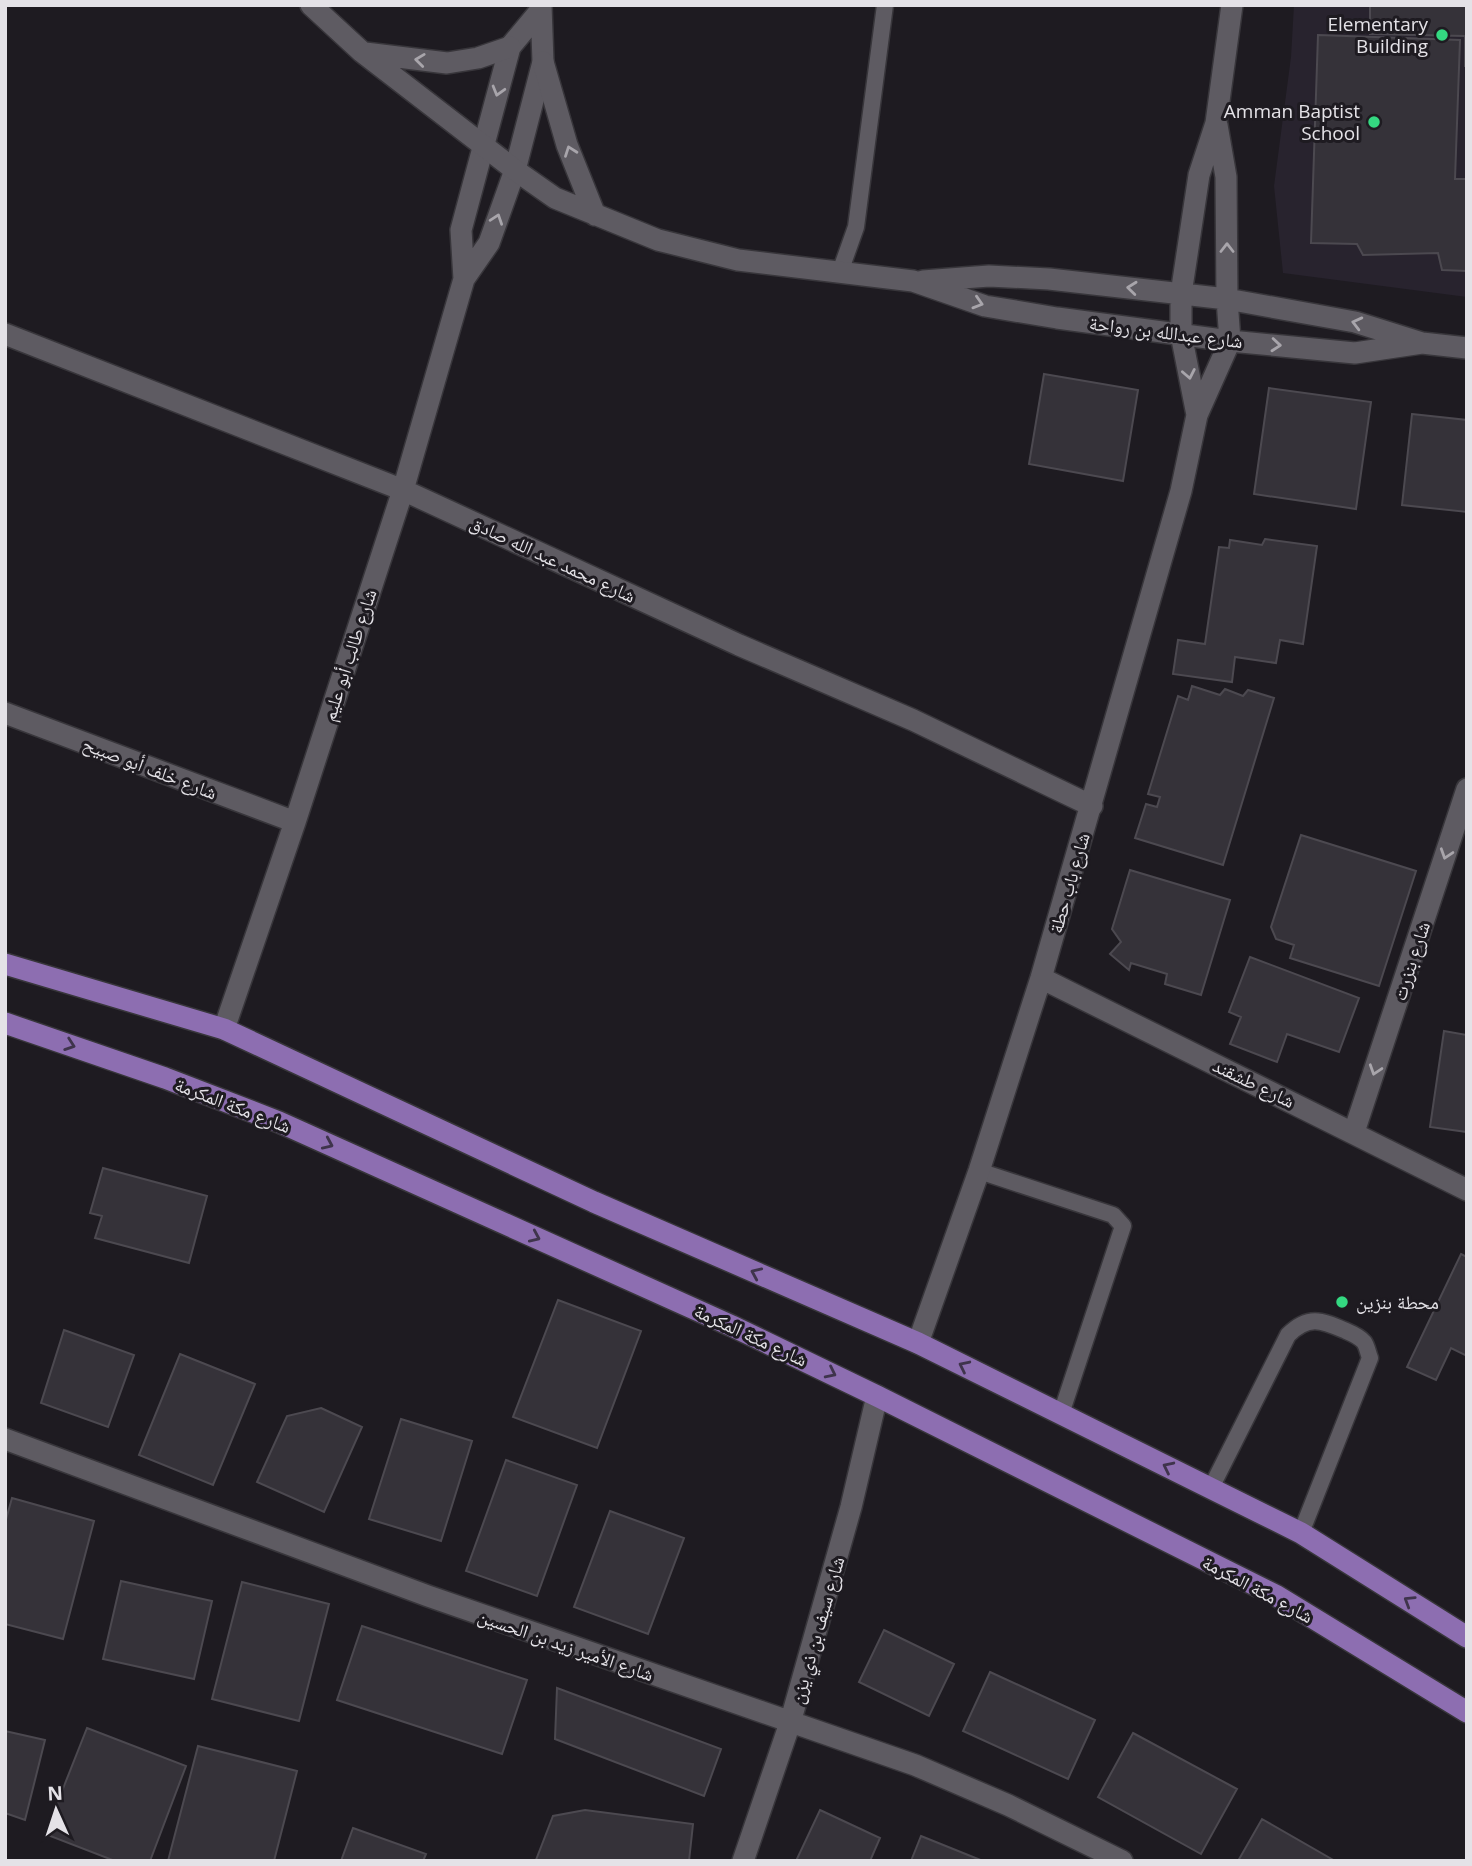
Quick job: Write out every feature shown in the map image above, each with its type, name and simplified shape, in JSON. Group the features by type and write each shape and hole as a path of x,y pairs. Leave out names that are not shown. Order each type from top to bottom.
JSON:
{"main road":[{"path":"5,964 224,1028 594,1202 918,1343 1301,1533 1467,1637"},
{"name":"شارع مكة المكرمة","path":"5,1023 279,1122 720,1320 877,1395 1277,1597 1467,1712"}],"street":[{"name":"شارع عبدالله بن رواحة","path":"311,5 362,52 482,146 555,198 658,240 738,260 914,281 989,276 1049,279 1227,299 1355,322 1422,343 1467,348"},
{"path":"1230,341 1226,177 1216,123 1233,5"},
{"name":"شارع طالب أبو عليم","path":"464,279 461,230 510,47 541,8"},
{"name":"شارع طالب أبو عليم","path":"224,1028 295,822 403,490 464,279 489,243 515,170 542,62 541,8"},
{"path":"362,52 447,63 478,58 510,47"},
{"path":"542,62 567,145 595,215"},
{"name":"شارع باب حطة","path":"1197,415 1181,334 1181,294 1199,176 1216,123"},
{"name":"شارع عبدالله بن رواحة","path":"914,281 985,306 1230,341 1355,353 1422,343"},
{"name":"شارع محمد عبد الله صادق","path":"5,334 403,490 739,645 913,720 1092,806"},
{"name":"شارع باب حطة","path":"918,1343 979,1171 1041,978 1181,491 1197,415 1230,341"},
{"name":"شارع خلف أبو صبيح","path":"5,713 295,822"},
{"name":"شارع بنزرت","path":"1354,1132 1467,789"},
{"name":"شارع طشقند","path":"1041,978 1467,1190"},
{"name":"شارع سيف بن ذي يزن","path":"743,1861 790,1723 851,1507 877,1395"},
{"name":"شارع الأمير زيد بن الحسين","path":"5,1439 428,1596 915,1765 1008,1805 1122,1861"}],"lane":[{"path":"840,272 856,227 885,5"},
{"path":"979,1171 1113,1214 1123,1226 1061,1414"},
{"path":"1211,1488 1288,1335 1296,1327 1309,1321 1322,1321 1355,1335 1365,1343 1370,1358 1301,1533"}],"shaded area":[{"name":"Amman Baptist School","path":"1294,5 1467,5 1467,297 1283,273 1274,186 1291,57"}],"building":[{"name":"Elementary Building","path":"1370,5 1467,5 1467,66 1465,36 1370,34"},
{"name":"Amman Baptist School","path":"1318,35 1460,40 1455,179 1467,179 1467,271 1442,270 1438,253 1363,255 1357,244 1311,243"},
{"path":"1044,374 1138,390 1123,481 1029,464"},
{"path":"1269,388 1371,402 1356,509 1254,494"},
{"path":"1412,414 1467,420 1467,512 1402,505"},
{"path":"1265,539 1317,546 1303,644 1280,640 1276,663 1235,657 1232,682 1173,674 1178,640 1205,644 1219,547 1229,548 1230,540 1262,545"},
{"path":"1192,686 1220,695 1225,689 1243,696 1248,690 1274,698 1223,865 1135,838 1146,804 1157,807 1160,797 1148,794 1178,696 1188,700"},
{"path":"1301,835 1416,871 1379,986 1290,958 1294,945 1276,939 1271,927"},
{"path":"1130,870 1230,900 1201,995 1165,984 1167,974 1131,963 1129,970 1110,954 1121,942 1112,929"},
{"path":"1250,957 1359,998 1339,1052 1287,1034 1277,1062 1230,1044 1241,1017 1229,1012"},
{"path":"1444,1031 1467,1035 1467,1132 1430,1127"},
{"path":"103,1168 207,1196 189,1263 95,1238 102,1216 90,1213"},
{"path":"1461,1254 1467,1257 1467,1356 1451,1348 1436,1380 1407,1367"},
{"path":"558,1300 641,1331 597,1448 513,1417"},
{"path":"64,1330 134,1355 108,1427 41,1403"},
{"path":"180,1354 255,1384 213,1485 139,1455"},
{"path":"321,1408 362,1427 324,1512 257,1482 287,1416"},
{"path":"401,1419 472,1441 441,1541 369,1519"},
{"path":"506,1460 577,1485 537,1596 466,1571"},
{"path":"12,1498 94,1521 63,1639 5,1624 5,1523"},
{"path":"610,1511 684,1538 648,1634 574,1607"},
{"path":"121,1581 212,1601 194,1679 103,1659"},
{"path":"242,1582 329,1604 299,1721 212,1699"},
{"path":"362,1626 527,1680 502,1754 337,1700"},
{"path":"884,1630 954,1664 929,1716 859,1682"},
{"path":"990,1672 1095,1720 1068,1779 963,1731"},
{"path":"557,1688 721,1749 704,1796 555,1739"},
{"path":"87,1728 186,1766 150,1861 115,1861 45,1834"},
{"path":"5,1731 45,1740 25,1820 5,1813"},
{"path":"1133,1733 1237,1789 1201,1854 1098,1797"},
{"path":"198,1746 297,1771 274,1861 168,1861"},
{"path":"585,1810 693,1824 689,1861 536,1860 553,1816"},
{"path":"820,1810 880,1838 870,1861 796,1861"},
{"path":"1262,1819 1335,1861 1238,1861"},
{"path":"353,1828 426,1854 423,1861 341,1861"},
{"path":"921,1836 983,1861 911,1861"}],"place":[{"name":"Elementary Building","path":"1442,35"},
{"name":"Amman Baptist School","path":"1374,122"},
{"name":"محطة بنزين","path":"1342,1302"}]}
